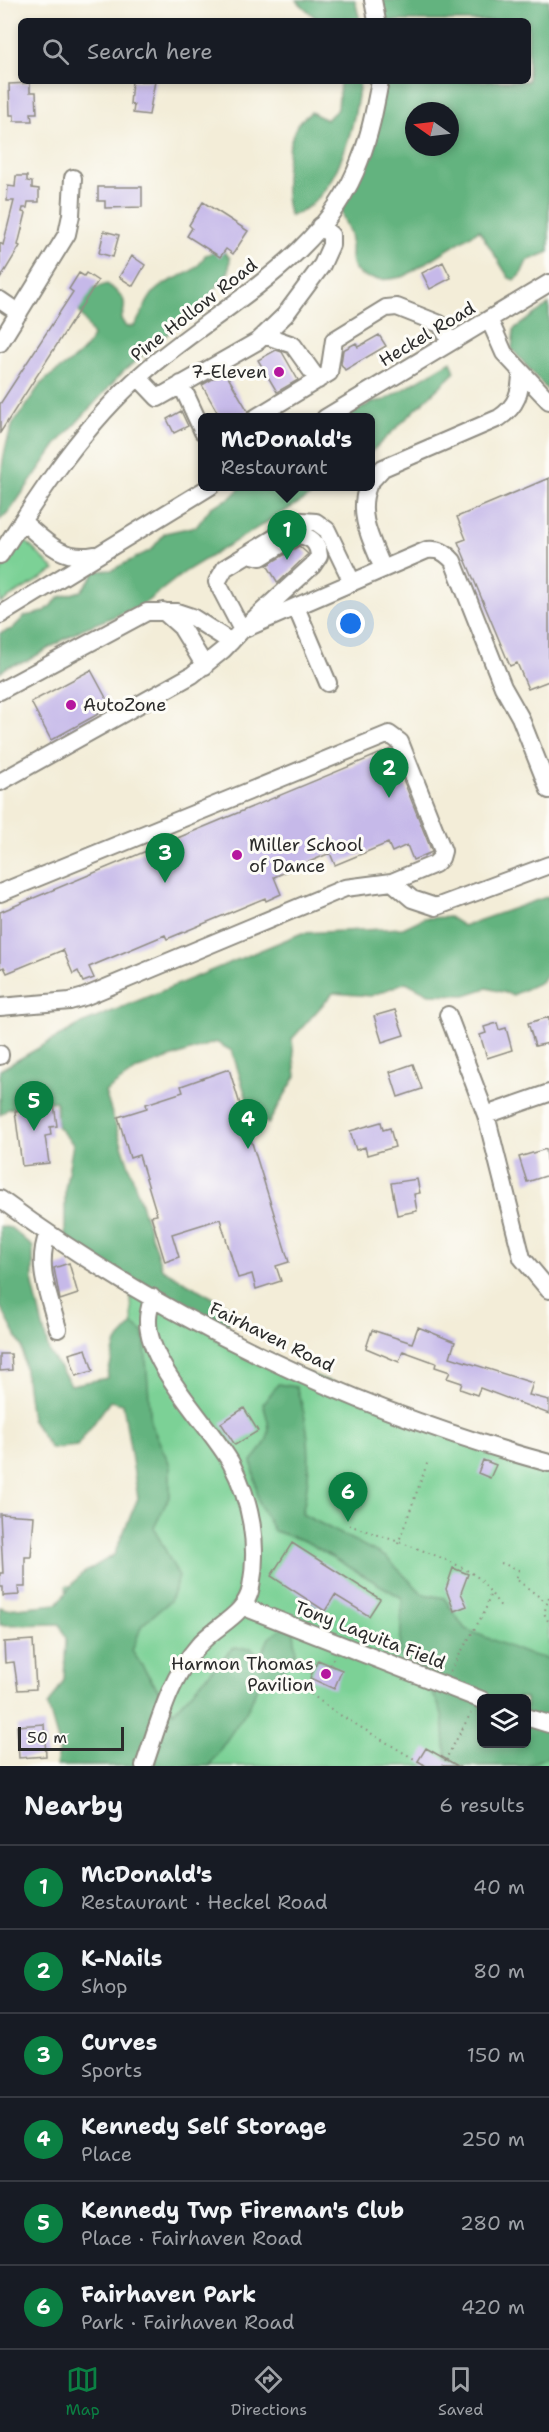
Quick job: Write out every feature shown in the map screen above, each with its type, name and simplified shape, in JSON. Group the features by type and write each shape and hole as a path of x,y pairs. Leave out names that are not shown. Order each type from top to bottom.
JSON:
{"street":[{"path":"373,0 376,18"},
{"name":"Pine Hollow Road","path":"0,555 58,466 138,377 284,264 321,226 339,201 360,162 379,84"},
{"path":"0,343 67,234 71,215 73,178"},
{"path":"138,377 158,398 264,335 285,315 322,265 331,245 331,235 321,226"},
{"name":"Heckel Road","path":"332,413 549,283"},
{"path":"0,300 19,313"},
{"path":"262,413 329,373 334,340 386,308 408,309 440,324 451,342"},
{"path":"489,319 504,353 549,401"},
{"path":"264,335 293,345 318,380"},
{"path":"375,477 383,468 499,418 509,411 516,401 521,386 521,371"},
{"path":"182,384 198,421"},
{"path":"0,615 203,491"},
{"path":"366,491 363,498 364,520 383,569"},
{"path":"22,521 61,553 83,557 98,555"},
{"path":"236,636 217,582 225,568 302,521 316,522 327,530 352,582"},
{"path":"0,782 205,666 313,565 319,556 315,543 309,537 302,536 297,536 261,557 248,554"},
{"path":"0,691 147,612 162,610 177,612 236,636 296,607 427,550 442,552 453,561 503,687 520,717 549,790"},
{"path":"296,607 328,683"},
{"path":"162,610 181,627 205,666"},
{"path":"0,893 388,734 400,742 443,851 441,858 435,864 392,882 345,888 84,997 70,1001 0,1007"},
{"path":"392,882 412,899 436,908 549,865"},
{"path":"448,1015 486,1115 522,1258 549,1290"},
{"path":"486,1115 549,1093"},
{"name":"Fairhaven Road","path":"0,1199 48,1233 152,1297 251,1352 324,1384 447,1432 549,1463"},
{"path":"48,1233 42,1251 42,1269 58,1329"},
{"path":"144,1766 178,1674 198,1645 244,1607 251,1588 254,1547 249,1504 231,1463 153,1349 148,1320 152,1297"},
{"name":"Tony Laquita Field","path":"244,1607 477,1698"},
{"path":"531,1719 549,1724"}],"path":[{"path":"398,1544 428,1461"},
{"path":"349,1525 452,1564 482,1580 490,1595 503,1608"},
{"path":"501,1563 521,1570 516,1579 546,1602"},
{"path":"442,1684 485,1611 490,1595"},
{"path":"549,1597 544,1613 549,1623"},
{"path":"312,1679 307,1690 335,1712 426,1766"},
{"path":"442,1766 469,1718"}],"green space":[{"path":"296,0 355,0 359,18 316,18"},
{"path":"375,0 549,0 549,252 527,261 520,276 514,280 509,278 479,230 405,276 389,279 372,278 357,272 353,266 351,237 341,207 380,84 531,84 531,18 378,18"},
{"path":"340,84 360,84 348,139 332,178 307,208 290,216 286,184 293,134 298,123 311,112 326,120 338,109"},
{"path":"224,252 230,258 229,271 205,302 123,372 56,445 12,508 0,520 3,459 13,424 43,382 79,354 93,336 78,309 87,290 107,284 113,288 123,299 121,319 126,327 134,326 149,298 156,290 169,281 190,272 196,268 205,255"},
{"path":"549,304 549,392 512,349 514,329"},
{"path":"451,361 455,372 375,448 375,413 354,413 372,402 385,400"},
{"path":"237,491 318,491 186,571 141,606 82,629 27,661 7,667 0,673 0,633 12,629 25,616 44,612 60,597 81,591 96,571 112,570 151,550 165,533 197,526 211,507 230,498"},
{"path":"21,537 55,570 0,603 0,573"},
{"path":"549,896 549,970 541,982 513,995 487,988 465,995 429,994 406,982 371,996 333,993 292,1039 296,1076 268,1124 250,1109 232,1051 216,1042 138,1069 105,1092 162,1269 231,1308 226,1335 65,1241 65,1189 73,1144 57,1126 56,1101 8,1109 0,1115 0,1070 79,1025 302,933 403,928 424,918 449,917 463,926"},
{"path":"0,1226 11,1228 33,1247 33,1285 49,1352 71,1385 107,1378 116,1342 133,1324 144,1333 151,1424 170,1465 170,1495 154,1528 179,1577 170,1601 142,1625 132,1651 173,1712 233,1648 251,1648 260,1658 269,1638 283,1627 294,1631 296,1652 277,1676 261,1678 249,1707 209,1766 56,1766 60,1748 48,1706 64,1680 66,1639 60,1624 0,1625 0,1607 6,1609 57,1604 80,1575 114,1555 138,1498 123,1404 110,1401 77,1446 51,1449 31,1419 22,1347 0,1306"},
{"path":"130,1284 251,1352 549,1463 549,1766 80,1766 66,1586 150,1581"},
{"path":"278,1384 296,1387 305,1418 309,1450 308,1482 302,1514 386,1557 423,1594 444,1598 465,1629 527,1654 549,1659 549,1756 526,1766 449,1766 445,1752 442,1717 435,1697 400,1657 402,1598 305,1541 274,1531 259,1504 252,1461 267,1440 268,1422 263,1404"}],"building":[{"path":"9,84 30,84 30,92 36,92 37,113 31,113 32,121 14,121 14,115 10,115"},
{"path":"132,84 154,84 149,115 133,113 134,105 130,104"},
{"path":"16,176 27,176 27,181 32,182 32,188 39,189 39,202 28,202 27,208 23,208 22,212 26,213 18,245 20,246 0,279 0,243 3,245 14,201 7,201 8,186 15,187"},
{"path":"98,187 142,187 142,207 105,208 105,201 98,201"},
{"path":"203,202 248,231 233,254 226,249 220,257 187,236 192,228 189,225"},
{"path":"104,231 119,235 113,257 99,253"},
{"path":"132,256 145,265 133,286 119,277"},
{"path":"443,262 451,278 430,289 422,273"},
{"path":"79,273 84,276 86,273 98,281 0,433 0,404 73,292 69,289"},
{"path":"379,335 386,346 345,370 341,364 343,350 356,343 358,347"},
{"name":"7-Eleven","path":"276,350 282,352 298,380 277,392 258,360"},
{"path":"225,372 248,411 247,413 218,413 202,385"},
{"path":"181,411 188,426 174,433 167,419"},
{"path":"549,478 549,681 528,689 517,663 510,666 458,542 466,539 457,517"},
{"path":"299,546 308,554 278,583 267,565"},
{"name":"AutoZone","path":"91,670 111,707 51,740 31,702"},
{"path":"391,749 432,852 413,860 407,845 392,852 388,843 335,865 330,853 274,877 281,894 266,901 265,898 167,939 165,935 89,967 94,978 83,982 78,971 73,974 63,950 7,973 4,967 0,969 0,912"},
{"path":"395,1010 404,1035 382,1042 374,1016"},
{"path":"549,1017 549,1043 535,1046 528,1023"},
{"path":"497,1023 499,1030 506,1028 512,1050 487,1058 480,1035 486,1033 484,1027"},
{"path":"413,1064 422,1089 398,1097 390,1072"},
{"path":"229,1069 289,1262 276,1266 281,1281 256,1289 252,1274 238,1278 220,1219 172,1234 179,1257 165,1262 151,1216 157,1215 139,1155 130,1158 118,1117 147,1108 146,1104 183,1092 181,1086"},
{"path":"54,1104 57,1126 50,1127 51,1135 45,1136 49,1163 22,1166 15,1111"},
{"path":"381,1122 383,1130 390,1128 395,1147 367,1155 365,1147 356,1150 350,1131"},
{"path":"546,1149 549,1175 527,1182 519,1157"},
{"path":"417,1179 420,1193 414,1194 417,1211 397,1215 391,1183"},
{"path":"69,1263 78,1294 60,1300 54,1268"},
{"path":"418,1327 455,1342 450,1357 533,1383 529,1395 549,1400 549,1414 480,1388 477,1395 460,1389 462,1383 447,1378 450,1372 435,1367 436,1363 403,1351 399,1362 366,1348 372,1330 412,1343"},
{"path":"86,1349 93,1371 76,1376 69,1354"},
{"path":"0,1354 11,1354 12,1370 0,1371"},
{"path":"244,1408 258,1431 235,1445 221,1423"},
{"path":"483,1460 496,1465 490,1478 478,1473"},
{"path":"0,1514 34,1516 31,1557 25,1557 25,1587 18,1587 19,1595 3,1596 3,1587 0,1587 0,1573 3,1573"},
{"path":"292,1543 380,1599 369,1616 335,1595 325,1611 271,1576"},
{"path":"453,1568 468,1574 461,1593 467,1606 454,1611 446,1589"},
{"path":"33,1640 36,1689 18,1690 14,1662 5,1663 4,1642"},
{"name":"Harmon Thomas Pavilion","path":"318,1660 342,1670 334,1689 310,1678"},
{"path":"44,1724 46,1756 19,1758 17,1726"},
{"path":"426,1748 458,1766 426,1766 418,1761"}],"place":[{"name":"7-Eleven","path":"279,372"},
{"name":"McDonald's","path":"287,560"},
{"name":"AutoZone","path":"71,705"},
{"name":"K-Nails","path":"389,798"},
{"name":"Miller School of Dance","path":"237,855"},
{"name":"Curves","path":"165,883"},
{"name":"Kennedy Twp Fireman's Club","path":"34,1131"},
{"name":"Kennedy Self Storage","path":"248,1149"},
{"name":"Fairhaven Park","path":"348,1522"},
{"name":"Harmon Thomas Pavilion","path":"326,1674"}]}
